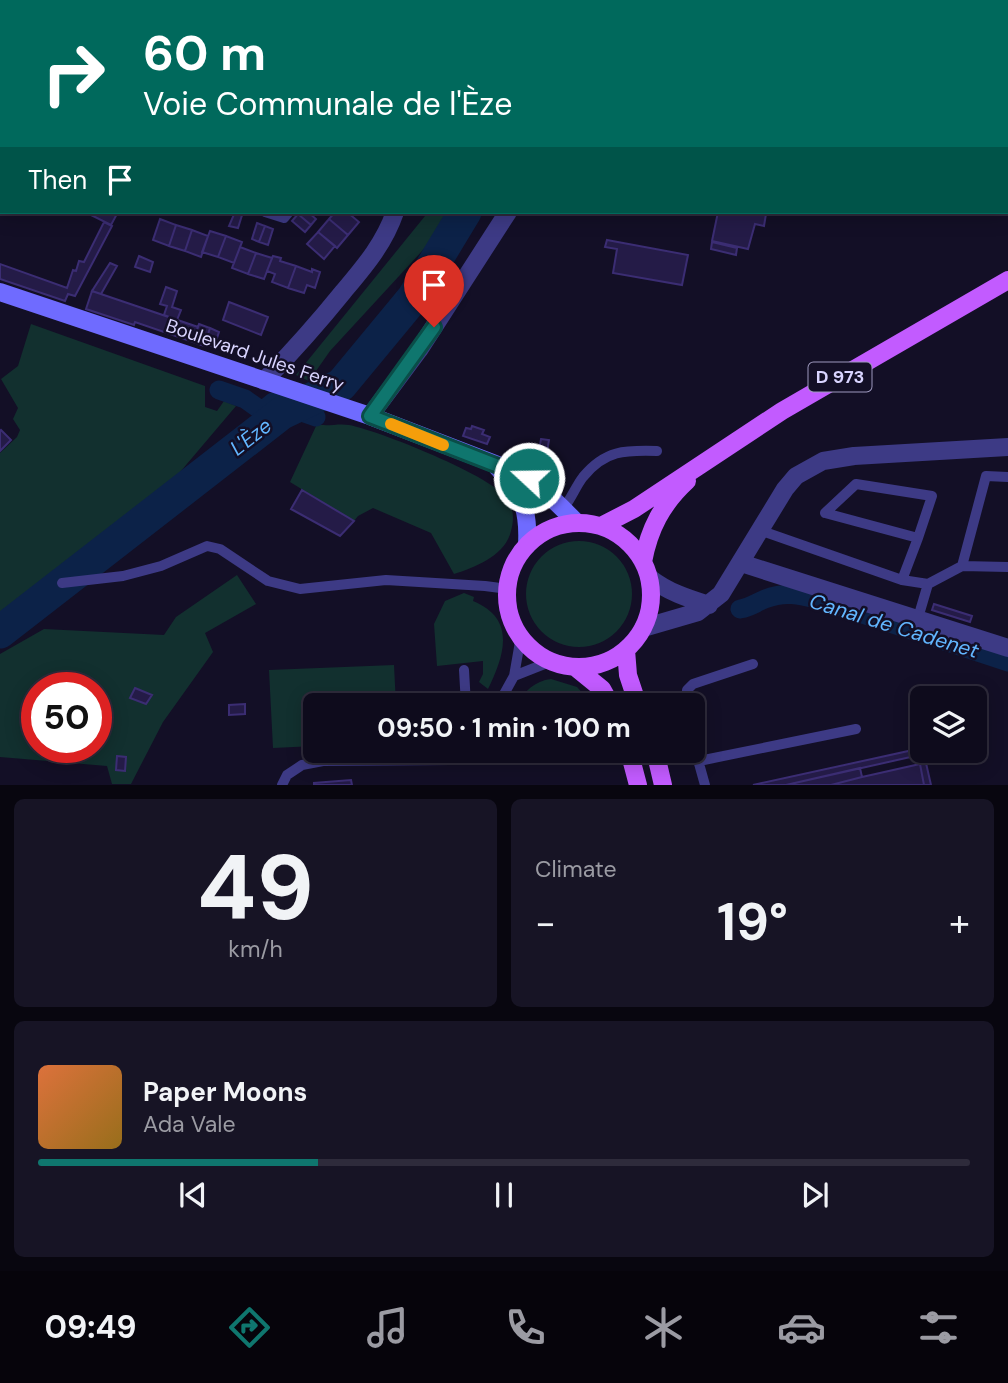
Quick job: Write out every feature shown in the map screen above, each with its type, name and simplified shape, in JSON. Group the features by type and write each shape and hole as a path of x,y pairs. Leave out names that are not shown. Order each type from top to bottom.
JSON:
{"main road":[{"name":"D 973","path":"601,526 626,514 782,411 1008,280"},
{"name":"Boulevard Jules Ferry","path":"0,292 370,416 529,478 577,523"},
{"name":"D 973","path":"647,570 647,539 653,523 679,488 709,459"},
{"name":"Boulevard Jules Ferry","path":"494,465 514,485 524,504 528,528 527,545"},
{"path":"577,523 601,526 626,540 647,570 651,604 643,628 626,650 602,663 575,667 552,661 540,655 521,636 510,616 508,589 515,562 527,545 550,529 577,523"},
{"path":"626,650 628,675 634,693"},
{"path":"575,667 604,693"},
{"path":"632,763 638,785"},
{"path":"657,763 663,785"}],"street":[{"path":"269,382 374,255 389,230 394,214"},
{"path":"370,416 419,350 507,214"},
{"path":"643,628 685,617 721,594 785,489 796,476 823,461 854,456 1008,447"},
{"path":"741,563 1008,648"},
{"path":"647,570 662,588 709,604"}],"lane":[{"path":"271,214 284,218 287,214"},
{"path":"563,509 582,478 609,455 628,450 657,451"},
{"path":"962,566 986,476 1008,477"},
{"path":"902,580 918,538 932,495 856,484 825,513 918,538"},
{"path":"760,530 902,580 928,584 962,566 1008,567"},
{"path":"62,583 135,573 161,566 207,546 220,549 268,581 300,589 386,580 508,589"},
{"path":"918,618 928,584"},
{"path":"505,693 514,676 521,636"},
{"path":"514,676 552,661"},
{"path":"687,693 693,684 753,664"},
{"path":"464,670 465,693"},
{"path":"705,760 856,729"},
{"path":"282,785 287,775 302,765 313,763"},
{"path":"700,763 705,785"}],"green space":[{"path":"424,214 456,214 330,351 309,381 296,375 425,216"},
{"path":"31,324 205,386 205,407 217,411 224,401 236,406 175,478 0,613 0,453 17,437 20,430 13,419 18,408 1,379 18,366"},
{"path":"317,424 349,425 384,436 460,467 482,479 499,490 510,504 513,519 508,540 496,554 454,574 431,533 373,508 354,521 290,482"},
{"path":"579,541 599,545 617,556 628,574 632,594 628,614 617,632 599,643 579,647 559,643 541,632 530,614 526,594 530,574 541,556 559,545"},
{"path":"237,575 256,604 205,633 213,652 163,722 131,784 112,784 107,766 71,763 112,763 112,672 21,672 21,759 0,757 0,654 44,629 164,635 176,617"},
{"path":"464,593 474,597 473,601 487,609 501,628 502,651 488,689 479,682 483,674 483,661 437,666 434,624 445,601"},
{"path":"394,665 395,693 303,693 303,747 273,748 269,670"},
{"path":"551,679 577,687 582,693 525,693 540,682"}],"building":[{"path":"89,214 117,214 111,225"},
{"path":"234,214 242,214 238,228 229,226"},
{"path":"298,214 310,214 316,219 311,225"},
{"path":"298,214 311,225 305,232 292,221"},
{"path":"333,214 349,214 359,222 348,235 329,219"},
{"path":"718,214 766,214 764,226 755,224 748,249 712,241"},
{"path":"160,219 176,225 169,246 153,240"},
{"path":"329,219 348,235 337,248 318,232"},
{"path":"104,222 112,226 75,296 68,294 65,301 0,279 0,264 67,288 73,270 76,271 79,261 84,262"},
{"path":"257,223 265,226 259,242 252,239"},
{"path":"176,225 192,230 185,251 169,246"},
{"path":"265,226 273,229 268,245 259,242"},
{"path":"192,230 208,236 201,257 185,251"},
{"path":"210,231 226,236 218,257 202,252"},
{"path":"318,232 335,246 324,259 307,244"},
{"path":"226,236 242,242 234,263 218,257"},
{"path":"607,240 688,255 682,285 613,273 617,249 605,247"},
{"path":"712,242 737,248 736,255 711,249"},
{"path":"240,247 256,253 248,274 232,268"},
{"path":"256,253 272,258 264,279 248,274"},
{"path":"139,256 153,262 150,272 135,267"},
{"path":"273,256 296,266 288,288 272,282 275,274 267,271"},
{"path":"110,263 117,266 101,294 92,291"},
{"path":"296,266 320,272 315,288 307,285 304,293 288,288"},
{"path":"166,287 177,291 172,307 181,310 177,320 164,315 167,306 160,304"},
{"path":"92,291 198,327 193,342 86,309"},
{"path":"229,302 268,317 261,335 223,320"},
{"path":"199,324 210,328 204,346 193,342"},
{"path":"210,328 219,332 214,347 205,344"},
{"path":"472,426 484,430 482,434 490,437 487,444 463,436 466,428 471,429"},
{"path":"0,431 11,440 0,451"},
{"path":"541,439 549,440 545,463 537,461"},
{"path":"302,490 354,521 340,536 291,509"},
{"path":"934,604 972,616 970,622 932,610"},
{"path":"135,688 152,695 146,704 130,698"},
{"path":"245,704 245,714 229,715 229,705"},
{"path":"910,751 910,757 786,785 753,785"},
{"path":"117,756 126,757 125,771 116,770"},
{"path":"926,763 931,785 924,785 920,764"},
{"path":"920,764 924,785 831,785 862,777"},
{"path":"860,768 862,777 831,785 786,785"},
{"path":"351,780 352,785 314,785 314,783"}],"waterway":[{"name":"L'Èze","path":"0,632 282,413 341,385 413,298 464,214"},
{"name":"Canal de Cadenet","path":"219,390 245,399 262,411 273,402 316,417"},
{"name":"Canal de Cadenet","path":"740,609 779,595 806,597 1008,662"}],"slow traffic":[{"path":"391,424 443,445"}],"route":[{"path":"434,327 370,416 529,478"}]}
